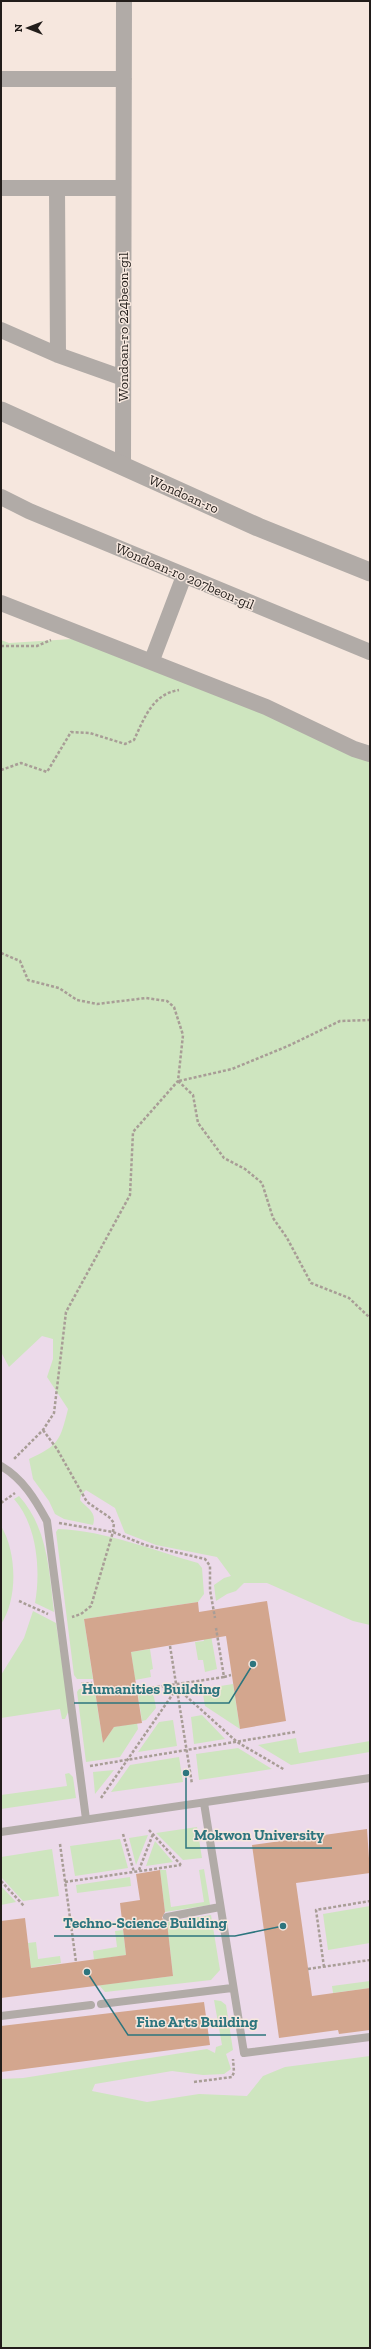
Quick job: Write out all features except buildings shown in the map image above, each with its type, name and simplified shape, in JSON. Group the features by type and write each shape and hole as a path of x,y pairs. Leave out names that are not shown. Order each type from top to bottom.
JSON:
{"street":[{"name":"Wondoan-ro 224beon-gil","path":"123,467 124,1"},
{"path":"1,79 124,79"},
{"path":"1,188 123,188"},
{"path":"58,188 58,355"},
{"path":"1,330 58,355 123,378"},
{"name":"Wondoan-ro","path":"1,411 258,527 370,572"},
{"name":"Wondoan-ro 207beon-gil","path":"1,497 184,576 370,652"},
{"path":"152,660 184,576"},
{"path":"1,603 152,660 266,707 354,749 370,754"}],"lane":[{"path":"1,1466 14,1474 34,1497 47,1521 86,1819"},
{"path":"1,1832 86,1819 204,1804 370,1778"},
{"path":"204,1804 232,1988 244,2053 370,2037"},
{"path":"167,1916 220,1907"},
{"path":"101,2004 232,1988"},
{"path":"1,2016 91,2005"}],"path":[{"path":"1,646 37,646 73,630"},
{"path":"1,770 21,763 48,772 71,732 90,733 125,744 134,740 150,707 175,691 182,690"},
{"path":"1,954 20,961 28,980 59,988 77,1000 97,1004 146,998 167,1001 174,1007 183,1035 178,1081 133,1132 130,1194 66,1312 54,1413 43,1430 11,1462"},
{"path":"178,1081 232,1069 288,1046 340,1020 370,1020"},
{"path":"178,1081 193,1095 198,1123 224,1158 245,1169 262,1183 273,1218 287,1238 311,1283 349,1298 370,1318"},
{"path":"43,1430 57,1449 87,1502 109,1517 114,1523 113,1532 91,1606 81,1614 75,1616"},
{"path":"1,1503 11,1496"},
{"path":"47,1521 113,1532 145,1545 209,1562 210,1590 215,1618"},
{"path":"19,1601 52,1616"},
{"path":"216,1628 224,1677"},
{"path":"170,1646 192,1784"},
{"path":"137,1690 232,1675"},
{"path":"81,1684 92,1683"},
{"path":"177,1688 237,1742 285,1770"},
{"path":"101,1798 177,1688"},
{"path":"79,1768 295,1732"},
{"path":"65,1882 181,1865 149,1830"},
{"path":"123,1834 134,1872"},
{"path":"139,1871 153,1834"},
{"path":"60,1844 76,1962"},
{"path":"1,1881 24,1906"},
{"path":"324,1967 316,1910 370,1901"},
{"path":"308,1969 370,1960"},
{"path":"194,2082 232,2077 234,2072 233,2057"}],"shaded area":[{"path":"1,1265 370,1426 370,2121 1,2167"}],"green space":[{"path":"72,639 253,704 370,761 370,1625 353,1621 267,1583 244,1583 236,1591 227,1594 216,1601 214,1585 224,1578 231,1576 217,1557 156,1545 125,1533 115,1508 86,1490 81,1495 80,1500 93,1514 93,1525 64,1519 55,1514 49,1501 33,1479 29,1459 47,1450 57,1441 63,1428 68,1409 47,1377 53,1359 53,1339 42,1336 9,1367 1,1352 1,640 9,643"},
{"path":"19,1496 29,1508 42,1536 46,1551 54,1612 35,1603 37,1590 37,1562 35,1548 28,1522 14,1499"},
{"path":"1,1526 10,1549 13,1562 13,1589 7,1614 1,1624"},
{"path":"58,1529 94,1533 112,1537 198,1563 202,1568 204,1594 198,1602 84,1619 93,1679 77,1679 74,1675 56,1532"},
{"path":"33,1611 56,1623 69,1710 65,1719 62,1719 60,1709 1,1718 1,1675 24,1638"},
{"path":"210,1630 217,1669 205,1672 203,1660 198,1660 195,1642 204,1641 202,1631"},
{"path":"150,1649 153,1669 150,1670 151,1677 135,1680 131,1652"},
{"path":"233,1684 240,1729 205,1706 202,1689"},
{"path":"94,1686 103,1743 114,1727 137,1723 138,1729 120,1757 86,1762 77,1692 79,1689"},
{"path":"151,1693 154,1697 156,1708 146,1720 142,1721 138,1695"},
{"path":"202,1715 225,1739 194,1744 191,1717"},
{"path":"173,1720 177,1746 138,1752 159,1722"},
{"path":"296,1738 299,1753 370,1741 370,1752 291,1765 258,1745"},
{"path":"238,1748 272,1769 199,1780 196,1754"},
{"path":"179,1757 183,1782 111,1792 130,1765"},
{"path":"114,1770 95,1794 93,1772"},
{"path":"69,1773 73,1777 76,1798 1,1809 1,1795 67,1786 65,1774"},
{"path":"197,1827 202,1858 183,1860 156,1833"},
{"path":"148,1835 136,1865 129,1838"},
{"path":"120,1839 128,1868 75,1876 70,1846"},
{"path":"155,1841 173,1862 146,1866"},
{"path":"52,1849 59,1896 23,1901 1,1877 1,1857"},
{"path":"204,1869 210,1905 165,1912 160,1870 166,1870 171,1907 204,1902 199,1870"},
{"path":"130,1877 131,1886 77,1893 76,1885"},
{"path":"1,1886 16,1902 1,1905"},
{"path":"370,1906 370,1943 328,1950 323,1914"},
{"path":"211,1915 220,1970 211,1980 105,1992 99,1985 173,1976 167,1922"},
{"path":"123,1930 126,1955 94,1960 93,1951 117,1947 115,1931"},
{"path":"36,1942 38,1959 60,1956 61,1963 31,1968 28,1943"},
{"path":"370,1981 370,1988 333,1993 332,1986"},
{"path":"214,2000 221,2001 226,2005 233,2050 226,2054 231,2069 224,2074 203,2075 172,2071 95,2084 92,2091 147,2102 199,2094 247,2096 263,2076 285,2067 370,2056 370,2348 1,2348 1,2079 23,2078 207,2049 215,2053 216,2047 222,2045"}],"place":[{"name":"Humanities Building","path":"253,1664"},
{"name":"Mokwon University","path":"186,1773"},
{"name":"Techno-Science Building","path":"283,1926"},
{"name":"Fine Arts Building","path":"87,1972"}]}
